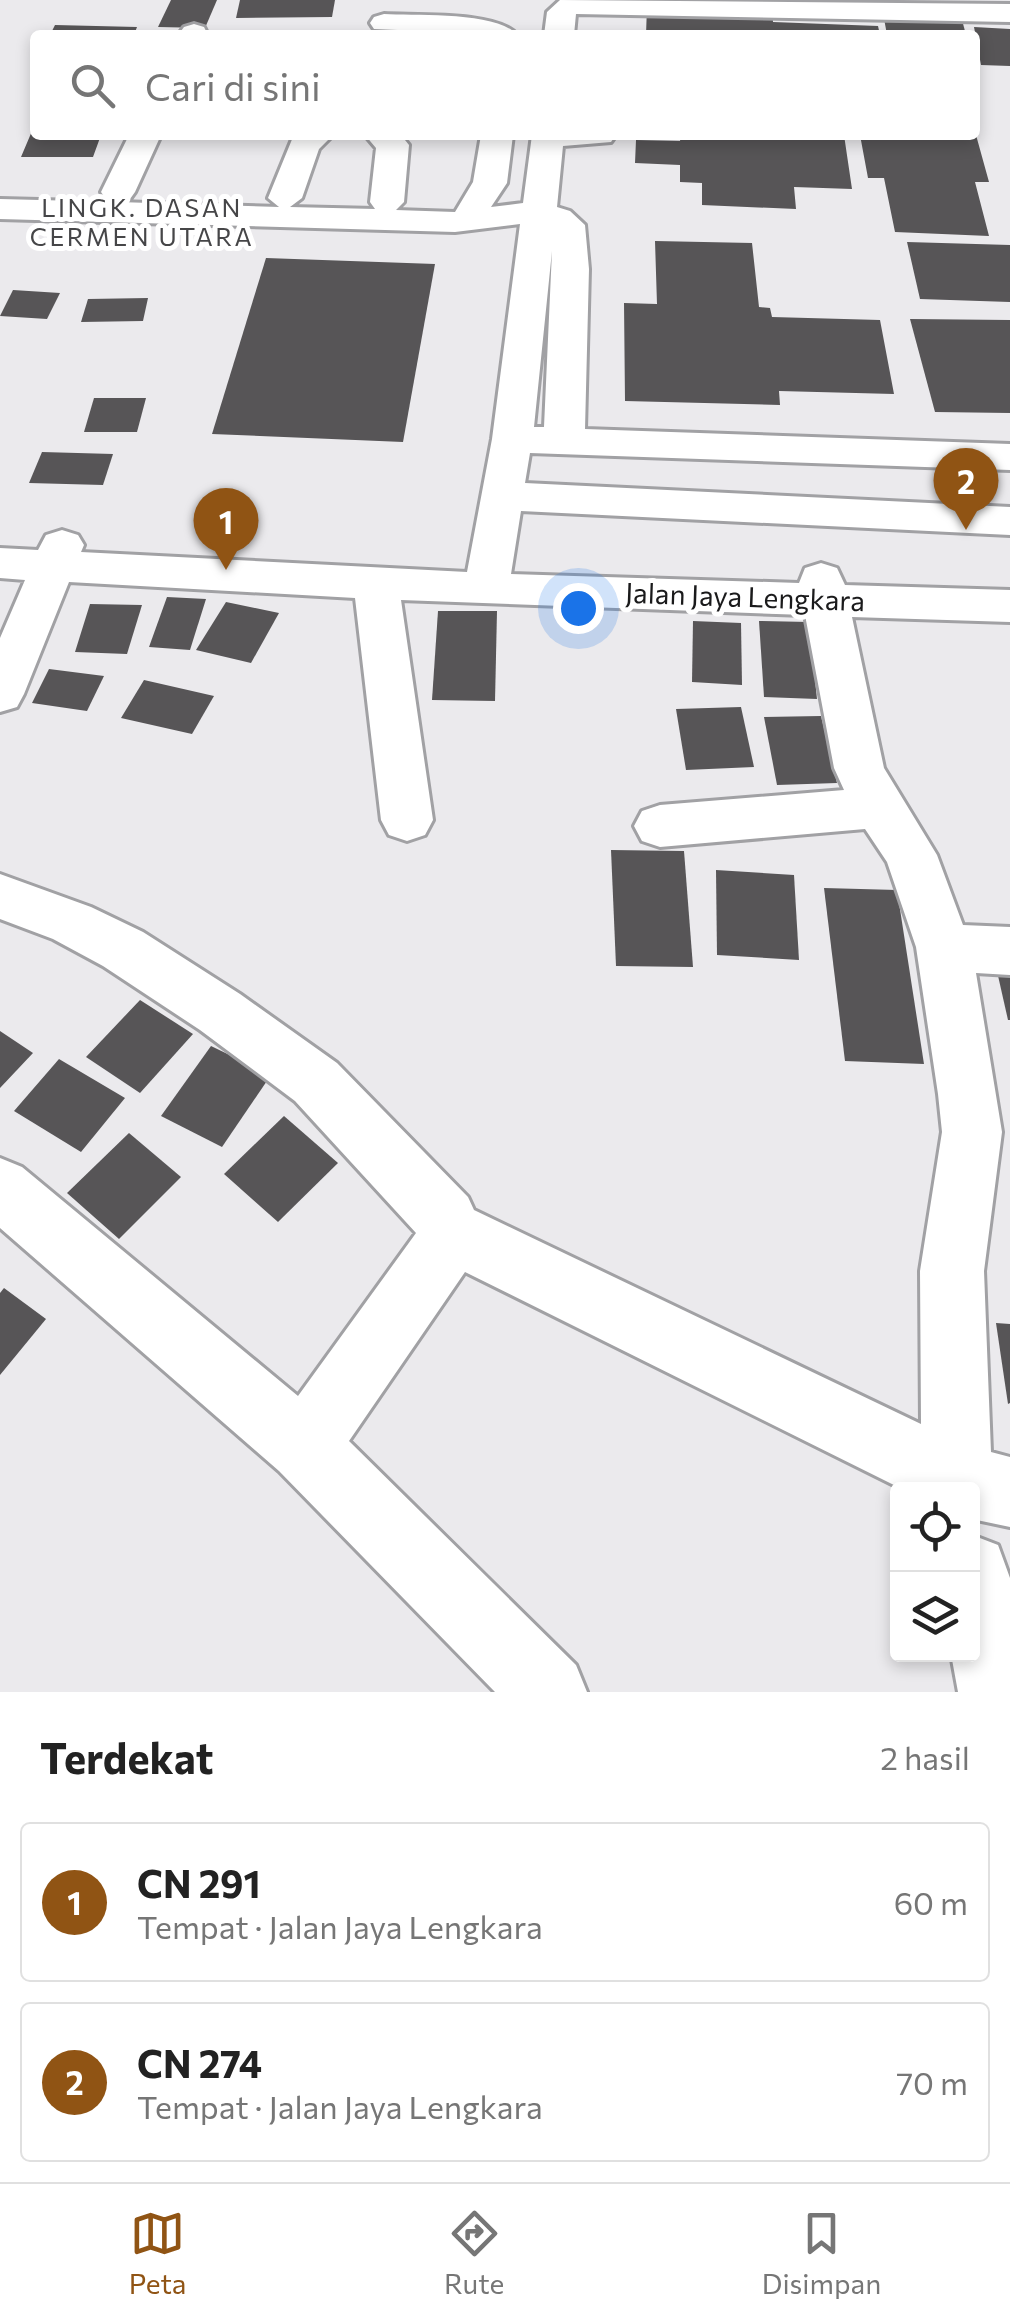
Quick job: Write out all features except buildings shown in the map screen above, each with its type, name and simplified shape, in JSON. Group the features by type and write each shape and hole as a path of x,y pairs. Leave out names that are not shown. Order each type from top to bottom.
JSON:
{"street":[{"path":"559,30 561,12 576,5 1010,14"},
{"path":"384,23 488,30"},
{"path":"118,192 143,140"},
{"path":"285,198 304,144 310,140"},
{"path":"386,140 393,146 387,202"},
{"path":"0,188 118,192 169,204 455,222 476,211 490,183 495,140"},
{"path":"488,577 512,439 548,140"},
{"path":"0,209 285,198 476,211 540,209 568,225 571,269 564,441"},
{"path":"512,439 1007,469"},
{"path":"502,496 1010,521"},
{"name":"Jalan Jaya Lengkara","path":"0,542 58,555 376,583 488,577"},
{"path":"0,694 58,555"},
{"name":"Jalan Jaya Lengkara","path":"0,563 58,555 823,589 1010,606"},
{"path":"376,583 407,820"},
{"name":"Jalan Jaya Lengkara","path":"823,589 1010,585"},
{"path":"823,589 854,748 878,807 911,854 944,947 991,1133 952,1271 957,1432 973,1482"},
{"path":"660,826 878,807"},
{"path":"0,896 72,923 172,978 316,1082 443,1212 449,1230 443,1249 304,1446"},
{"path":"944,947 1010,951"},
{"path":"0,1188 304,1446 548,1692"},
{"path":"449,1230 966,1482"},
{"path":"972,1572 996,1692"}],"place":[{"name":"CN 274","path":"966,530"},
{"name":"CN 291","path":"226,570"}],"district":[{"name":"LINGK. DASAN CERMEN UTARA","path":"142,222"}]}
